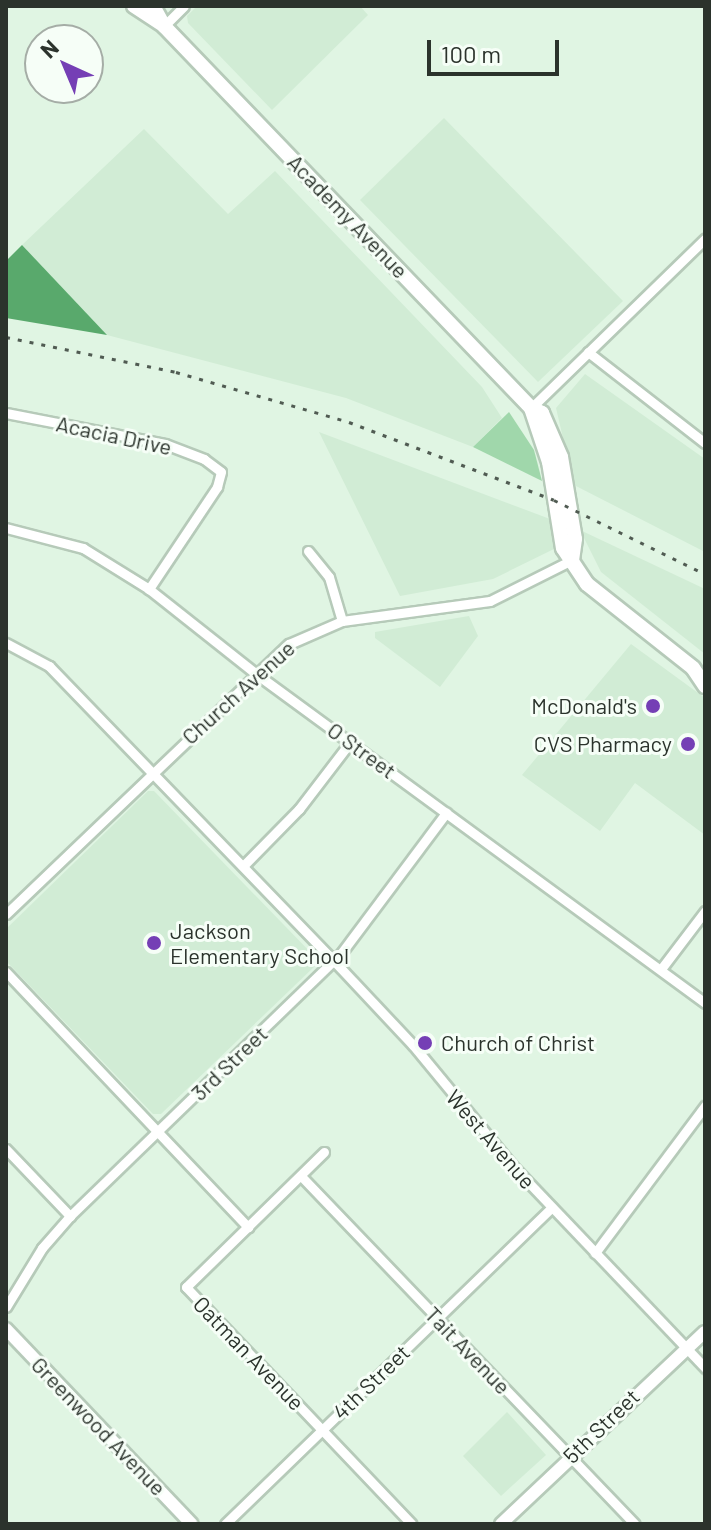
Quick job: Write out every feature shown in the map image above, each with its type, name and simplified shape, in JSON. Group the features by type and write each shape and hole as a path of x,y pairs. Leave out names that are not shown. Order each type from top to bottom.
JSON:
{"main road":[{"name":"Academy Avenue","path":"134,6 164,26 531,408 546,419 561,457 575,539 572,560"},
{"name":"Academy Avenue","path":"153,6 164,26"},
{"path":"572,560 595,592 699,668 705,686"}],"street":[{"path":"164,26 184,6"},
{"path":"531,408 703,245"},
{"path":"588,352 705,443"},
{"name":"Acacia Drive","path":"6,413 165,444 204,459 221,472 217,487 149,589"},
{"name":"O Street","path":"6,528 83,548 149,589 255,673 705,1003"},
{"path":"308,551 329,577 342,621"},
{"name":"Church Avenue","path":"6,914 255,673 304,634 342,621 490,601 572,560"},
{"name":"West Avenue","path":"6,643 49,666 243,866 334,961 552,1207 705,1368"},
{"path":"243,866 299,809 351,741"},
{"name":"3rd Street","path":"6,1307 42,1248 70,1216 334,961 446,813"},
{"path":"661,969 705,911"},
{"path":"6,972 248,1227"},
{"path":"595,1253 705,1106"},
{"path":"6,1149 70,1216"},
{"name":"Oatman Avenue","path":"324,1152 186,1287 412,1524"},
{"name":"Tait Avenue","path":"301,1176 635,1524"},
{"name":"4th Street","path":"225,1524 552,1207"},
{"name":"Greenwood Avenue","path":"6,1329 192,1524"},
{"name":"5th Street","path":"501,1524 705,1332"}],"shaded area":[{"path":"197,6 360,6 368,15 272,110 188,23 187,16"},
{"path":"444,118 623,301 538,382 360,200"},
{"path":"144,129 228,214 275,171 482,387 502,418 473,447 346,398 107,335 22,245"},
{"path":"22,245 107,335 6,318 6,261"},
{"path":"585,374 705,459 705,552 574,485 556,408"},
{"path":"509,412 534,450 542,481 473,447"},
{"path":"319,432 550,519 556,548 493,579 400,596"},
{"path":"580,530 705,589 705,654 601,572"},
{"path":"469,616 478,636 440,687 375,638 375,632"},
{"path":"631,644 705,698 705,835 635,783 600,831 522,775"},
{"name":"Jackson Elementary School","path":"148,791 154,791 315,957 316,965 161,1114 153,1114 6,961 6,929"},
{"path":"507,1412 546,1455 501,1496 463,1456"}],"railway":[{"path":"6,337 176,372 349,422 554,500 705,574"}],"place":[{"name":"McDonald's","path":"653,706"},
{"name":"CVS Pharmacy","path":"688,744"},
{"name":"Jackson Elementary School","path":"154,943"},
{"name":"Church of Christ","path":"425,1043"}]}
